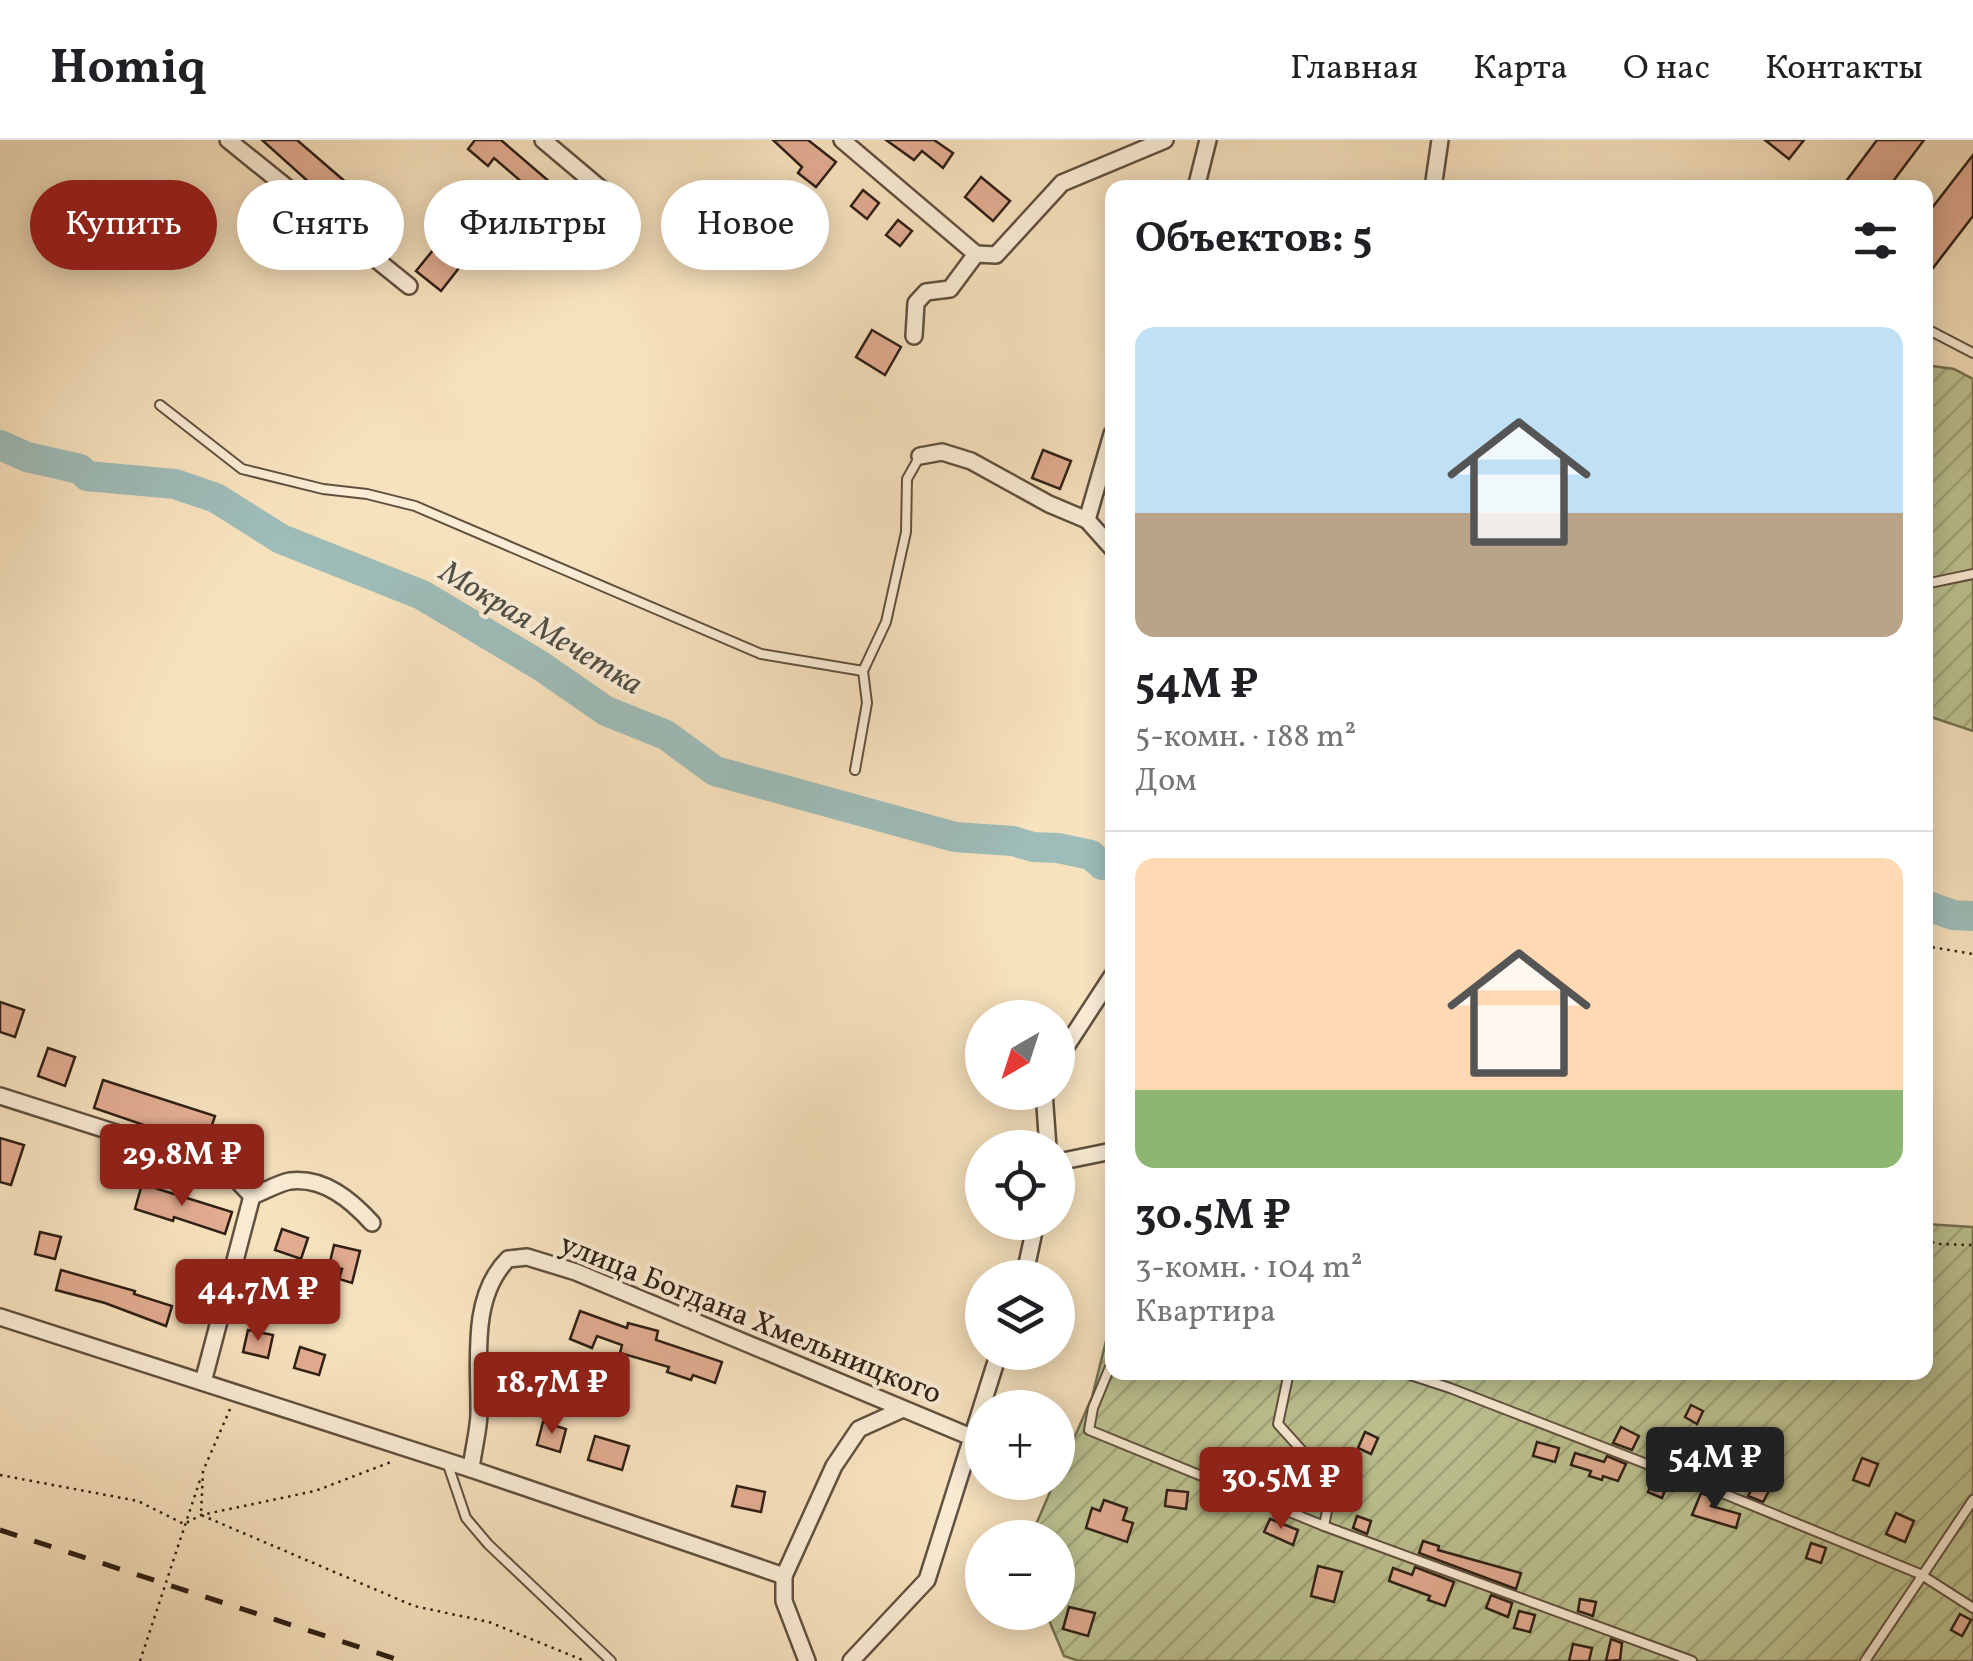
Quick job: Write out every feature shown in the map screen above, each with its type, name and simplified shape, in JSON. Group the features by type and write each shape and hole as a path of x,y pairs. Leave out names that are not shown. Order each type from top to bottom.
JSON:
{"street":[{"path":"228,140 409,286"},
{"path":"543,140 590,180"},
{"path":"842,140 976,254 996,254 1062,183 1165,140"},
{"path":"1198,180 1208,140"},
{"path":"1435,180 1440,140"},
{"path":"914,336 916,303 926,292 950,289 976,254"},
{"path":"920,456 942,452 970,462 1087,520 1105,540"},
{"path":"1087,520 1105,458"},
{"path":"1075,1033 1105,987"},
{"path":"0,1096 207,1162 233,1176 252,1196"},
{"path":"1075,1159 1105,1152"},
{"path":"252,1196 289,1181 320,1184 351,1200 372,1223"},
{"path":"203,1382 252,1196"},
{"name":"улица Богдана Хмельницкого","path":"471,1469 479,1418 476,1358 486,1301 494,1272 508,1259 528,1258 576,1272 965,1435"},
{"path":"0,1317 471,1469 784,1576"},
{"path":"806,1661 784,1601 784,1576 834,1466 859,1429 901,1410"},
{"path":"851,1661 927,1580 965,1456"}],"lane":[{"path":"1933,332 1973,353"},
{"path":"160,406 242,469 415,506 761,654 864,671"},
{"path":"854,770 866,703 864,671 886,622 906,532 906,479 920,456"},
{"path":"1933,582 1973,574"},
{"path":"1105,1378 1092,1408 1088,1430 1324,1526 1692,1661"},
{"path":"1286,1380 1278,1424 1324,1475 1330,1494 1324,1526"},
{"path":"1425,1380 1709,1488 1920,1574 1973,1608"},
{"path":"447,1462 466,1518 488,1544 611,1661"},
{"path":"1864,1661 1973,1500"}],"path":[{"path":"1933,947 1973,954"},
{"path":"1933,1242 1973,1245"},
{"path":"140,1661 203,1471 238,1393"},
{"path":"184,1524 202,1515 316,1491 414,1453"},
{"path":"202,1515 203,1471"},
{"path":"0,1475 138,1502 184,1524"},
{"path":"202,1515 414,1606 489,1622 585,1661"}],"green space":[{"path":"1933,366 1954,369 1973,379 1973,731 1933,718"},
{"path":"1933,1224 1973,1227 1973,1661 1079,1661 1064,1656 1053,1630 1075,1630 1075,1520 1038,1520 1047,1500 1075,1500 1075,1436 1092,1397 1105,1345 1105,1380 1933,1380"}],"building":[{"path":"262,140 297,140 343,180 307,180"},
{"path":"475,140 501,140 547,180 519,180 494,158 488,166 468,149"},
{"path":"773,140 808,140 836,162 822,180 807,180 798,173 802,167"},
{"path":"886,140 934,140 953,153 943,168 922,151 914,160"},
{"path":"1765,140 1804,140 1789,159"},
{"path":"1877,140 1924,140 1894,180 1847,180"},
{"path":"1973,155 1973,216 1933,268 1933,207"},
{"path":"981,177 1010,201 993,221 965,197"},
{"path":"863,190 879,203 867,219 851,206"},
{"path":"898,220 912,231 900,246 886,235"},
{"path":"424,261 424,270 457,270 441,291 416,271"},
{"path":"872,330 901,347 885,375 856,357"},
{"path":"1043,450 1071,461 1060,489 1032,478"},
{"path":"0,1002 24,1010 15,1037 0,1032"},
{"path":"48,1048 75,1057 65,1086 38,1076"},
{"path":"103,1080 215,1116 205,1146 94,1108"},
{"path":"0,1138 24,1145 11,1185 0,1182"},
{"path":"142,1184 232,1212 225,1234 135,1209"},
{"path":"282,1229 308,1238 301,1259 275,1250"},
{"path":"40,1232 61,1237 55,1259 35,1254"},
{"path":"334,1245 360,1251 352,1283 339,1279 342,1269 329,1266"},
{"path":"61,1270 172,1306 166,1326 56,1290"},
{"path":"580,1311 627,1328 628,1323 658,1331 656,1340 722,1362 715,1383 667,1372 669,1367 620,1353 622,1345 597,1336 592,1348 570,1339"},
{"path":"248,1330 273,1335 268,1358 243,1352"},
{"path":"300,1347 325,1355 319,1375 294,1368"},
{"path":"505,1373 537,1381 532,1399 501,1391"},
{"path":"1691,1405 1703,1411 1697,1424 1685,1417"},
{"path":"543,1422 566,1429 560,1452 537,1445"},
{"path":"1621,1427 1639,1436 1632,1450 1613,1443"},
{"path":"1365,1432 1378,1438 1371,1454 1358,1448"},
{"path":"595,1436 629,1446 622,1470 588,1460"},
{"path":"1537,1442 1559,1448 1555,1462 1533,1456"},
{"path":"1575,1453 1604,1462 1607,1456 1626,1464 1618,1481 1603,1476 1602,1480 1589,1476 1591,1471 1571,1465"},
{"path":"1862,1458 1878,1464 1869,1486 1853,1480"},
{"path":"1653,1479 1667,1485 1662,1498 1648,1492"},
{"path":"1756,1482 1770,1489 1763,1502 1748,1496"},
{"path":"737,1486 765,1492 761,1512 732,1506"},
{"path":"1167,1490 1188,1492 1186,1509 1165,1506"},
{"path":"1701,1493 1715,1498 1711,1506 1740,1514 1736,1528 1692,1515"},
{"path":"1104,1500 1127,1508 1123,1520 1133,1523 1127,1542 1086,1528 1092,1508 1100,1511"},
{"path":"1896,1513 1914,1521 1905,1542 1886,1534"},
{"path":"1357,1516 1371,1521 1367,1534 1353,1528"},
{"path":"1270,1519 1298,1530 1293,1545 1264,1532"},
{"path":"1423,1541 1439,1546 1438,1550 1521,1573 1516,1589 1419,1553"},
{"path":"1811,1543 1826,1548 1821,1563 1806,1558"},
{"path":"1318,1566 1342,1572 1334,1602 1311,1596"},
{"path":"1415,1567 1454,1582 1445,1606 1428,1600 1430,1596 1389,1581 1393,1568 1412,1575"},
{"path":"1491,1595 1512,1603 1508,1617 1486,1608"},
{"path":"1580,1599 1596,1602 1593,1616 1578,1611"},
{"path":"1075,1608 1095,1613 1088,1636 1067,1630 1075,1630"},
{"path":"1519,1611 1535,1615 1530,1632 1514,1628"},
{"path":"1960,1614 1971,1620 1962,1636 1951,1630"},
{"path":"1611,1639 1622,1643 1620,1660 1606,1661"},
{"path":"1573,1644 1592,1648 1589,1661 1569,1661"}],"waterway":[{"name":"Мокрая Мечетка","path":"0,445 27,457 80,469 87,476 175,484 216,498 281,539 422,595 541,666 606,711 666,735 715,771 955,837 1058,848 1091,855 1105,865"},
{"name":"Мокрая Мечетка","path":"1933,908 1953,915 1973,916"}],"railway":[{"path":"0,1530 402,1661"}]}
